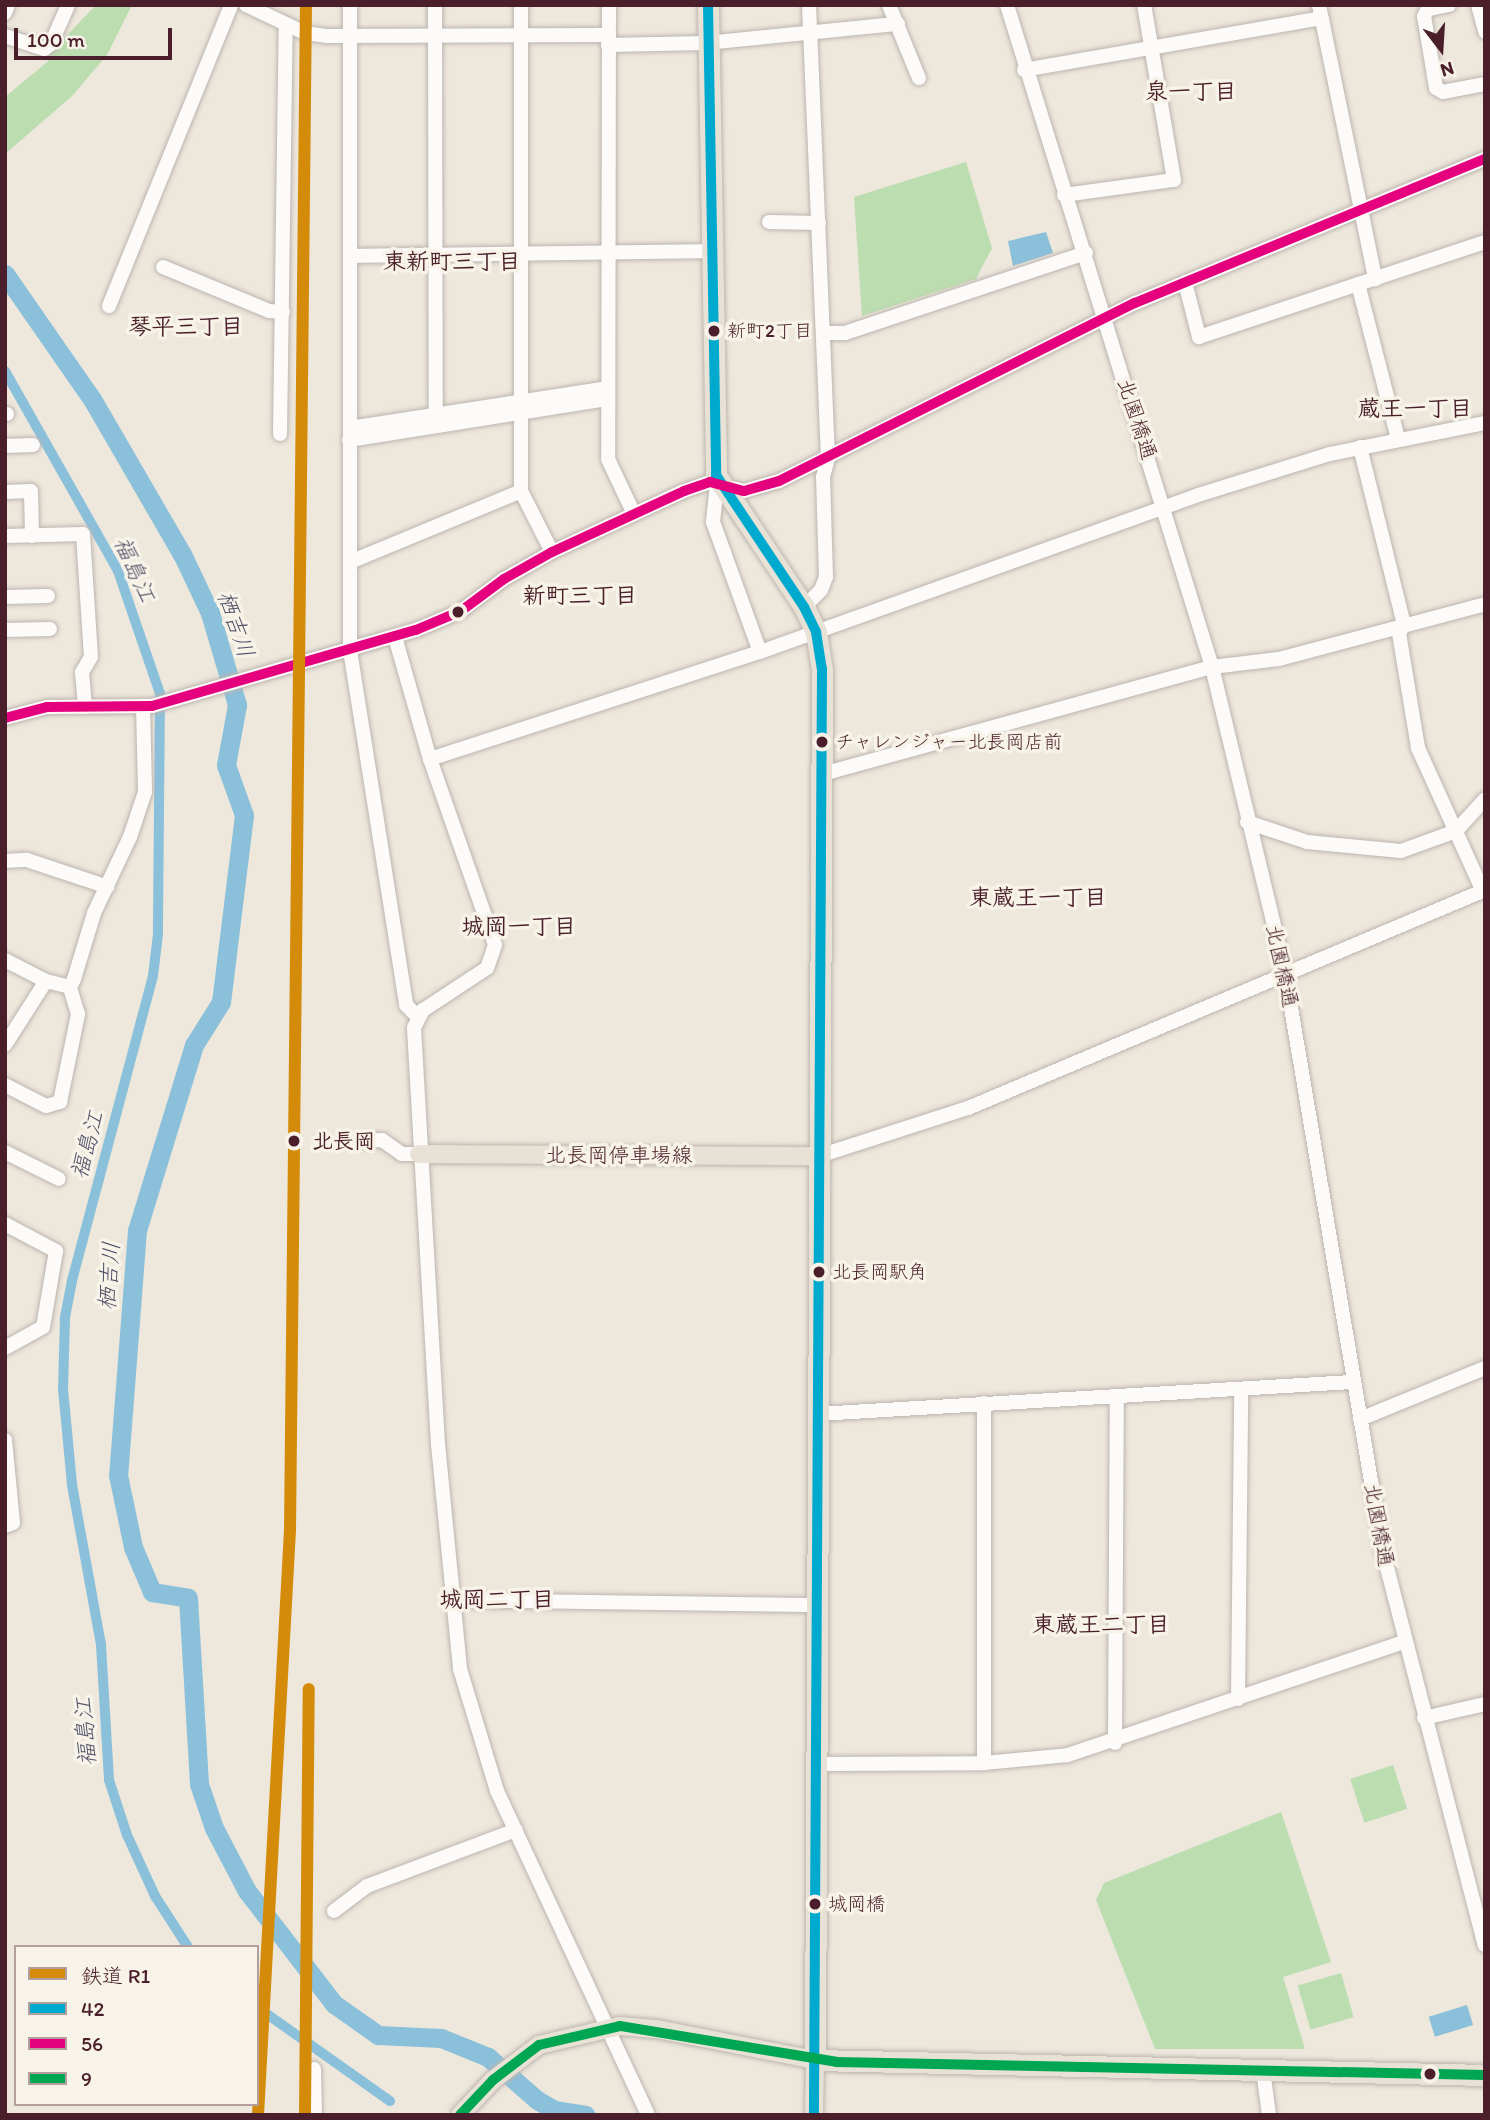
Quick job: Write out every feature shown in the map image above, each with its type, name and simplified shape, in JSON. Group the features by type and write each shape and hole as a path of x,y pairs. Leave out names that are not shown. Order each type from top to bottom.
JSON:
{"highway":[{"path":"708,5 706,43 718,484 768,549 804,607 816,632 822,669 819,775 819,1764 815,2060 1485,2075"}],"main road":[{"name":"北長岡停車場線","path":"419,1154 819,1156"},
{"path":"461,2113 493,2080 539,2045 605,2027 657,2029 815,2060 814,2112"}],"street":[{"path":"5,13 8,5"},
{"path":"5,36 44,49 51,44 68,5"},
{"path":"108,306 231,5"},
{"path":"246,5 286,25 316,34 521,35 706,43 898,24"},
{"path":"350,5 350,650 407,1005 417,1016"},
{"path":"435,5 436,415"},
{"path":"521,5 521,491 552,552"},
{"path":"609,5 608,458 634,514"},
{"path":"804,607 826,577 823,477 828,458 808,5"},
{"name":"北園橋通","path":"1007,5 1024,70 1107,316 1212,667 1285,972 1352,1382 1403,1642 1485,1945"},
{"path":"1065,195 1174,180 1144,5"},
{"path":"1449,5 1428,9 1424,16 1436,88 1443,92 1485,84"},
{"path":"1478,5 1485,32"},
{"path":"890,6 919,78"},
{"path":"1024,70 1151,47 1320,11 1375,279"},
{"path":"280,434 286,25"},
{"path":"5,718 47,707 147,706 180,699 395,637 461,611 504,579 552,552 703,483 744,491 828,458 1107,316 1485,159"},
{"path":"769,222 819,223"},
{"path":"1185,282 1199,337 1484,245"},
{"path":"351,256 711,251"},
{"path":"823,333 845,333 1086,253"},
{"path":"163,267 283,312"},
{"path":"1358,284 1398,439"},
{"path":"350,434 607,394"},
{"path":"350,434 436,415 521,407"},
{"path":"430,759 760,652 1165,507 1360,447 1485,423"},
{"path":"5,446 33,445"},
{"path":"819,1156 968,1108 1484,890 1418,748 1399,633 1404,625 1360,447"},
{"path":"718,484 713,522 760,652"},
{"path":"5,492 31,491 32,536"},
{"path":"350,562 521,491"},
{"path":"5,536 83,534 90,657 82,672 85,707"},
{"path":"5,597 48,596"},
{"path":"819,775 1212,667 1279,659 1485,604"},
{"path":"5,630 50,629"},
{"path":"395,637 430,759 495,954 481,974 417,1016 414,1028 419,1154 451,1600 464,1691 488,1765 516,1830 648,2115"},
{"path":"5,1085 46,1106 60,1102 78,1014 70,987 94,913 108,887 145,792 147,706"},
{"path":"1247,822 1307,842 1401,851 1456,831 1485,799"},
{"path":"5,861 27,860 108,887"},
{"path":"5,960 46,981 70,987"},
{"path":"5,1045 46,981"},
{"path":"365,1141 382,1140 402,1154 419,1154"},
{"path":"5,1152 59,1179"},
{"path":"5,1224 56,1251 43,1327 5,1348"},
{"path":"1360,1419 1485,1368"},
{"path":"818,1414 1352,1382"},
{"path":"1238,1699 1241,1390"},
{"path":"1115,1743 1117,1397"},
{"path":"984,1403 984,1763"},
{"path":"5,1526 13,1523 6,1449"},
{"path":"451,1600 817,1605"},
{"path":"819,1764 1037,1761 1115,1743 1403,1642"},
{"path":"1424,1718 1485,1704"},
{"path":"334,1911 368,1886 516,1830"},
{"path":"314,2069 315,2115"},
{"path":"1263,2070 1264,2114"}],"green space":[{"path":"96,5 132,5 107,55 72,96 5,154 5,97 52,58 49,54"},
{"path":"966,162 992,248 976,279 862,316 854,197"},
{"path":"1393,1765 1407,1809 1364,1823 1350,1779"},
{"path":"1281,1812 1331,1962 1283,1977 1305,2049 1155,2049 1096,1900 1104,1883"},
{"path":"1341,1973 1354,2017 1310,2030 1298,1985"}],"water":[{"path":"1046,232 1053,253 1013,266 1008,241"},
{"path":"1467,2005 1473,2025 1435,2037 1429,2017"}],"waterway":[{"name":"栖吉川","path":"5,274 92,399 182,554 210,613 237,705 226,765 244,815 221,1002 194,1045 137,1230 118,1475 133,1547 152,1592 188,1598 199,1784 214,1828 247,1891 334,2004 378,2035 441,2038 488,2057 537,2100 554,2110 586,2115"},
{"name":"福島江","path":"5,371 118,571 160,694 158,934 153,976 72,1281 65,1318 63,1389 72,1485 101,1645 109,1780 127,1835 155,1896 187,1945"},
{"name":"福島江","path":"259,2008 390,2101"}],"rail line":[{"name":"R1","path":"259,2097 290,1529 306,5"},
{"name":"R1","path":"305,2115 309,1689"},
{"name":"R1","path":"258,2106 258,2115"}],"transit line":[{"name":"42","path":"708,5 716,475 804,607 816,632 822,669 814,2115"},
{"name":"56","path":"5,718 47,707 152,706 416,630 461,611 504,579 552,552 684,491 710,482 744,491 779,481 1135,303 1485,159"},
{"name":"9","path":"460,2115 493,2080 539,2045 620,2026 837,2062 1485,2075"}],"place":[{"name":"新町2丁目","path":"714,331"},
{"name":"チャレンジャー北長岡店前","path":"822,742"},
{"name":"北長岡","path":"294,1141"},
{"name":"北長岡駅角","path":"819,1272"},
{"name":"城岡橋","path":"815,1904"}],"district":[{"name":"泉一丁目","path":"1191,91"},
{"name":"東新町三丁目","path":"452,261"},
{"name":"琴平三丁目","path":"186,326"},
{"name":"蔵王一丁目","path":"1415,408"},
{"name":"新町三丁目","path":"580,595"},
{"name":"東蔵王一丁目","path":"1038,897"},
{"name":"城岡一丁目","path":"519,926"},
{"name":"城岡二丁目","path":"497,1599"},
{"name":"東蔵王二丁目","path":"1101,1624"}]}
